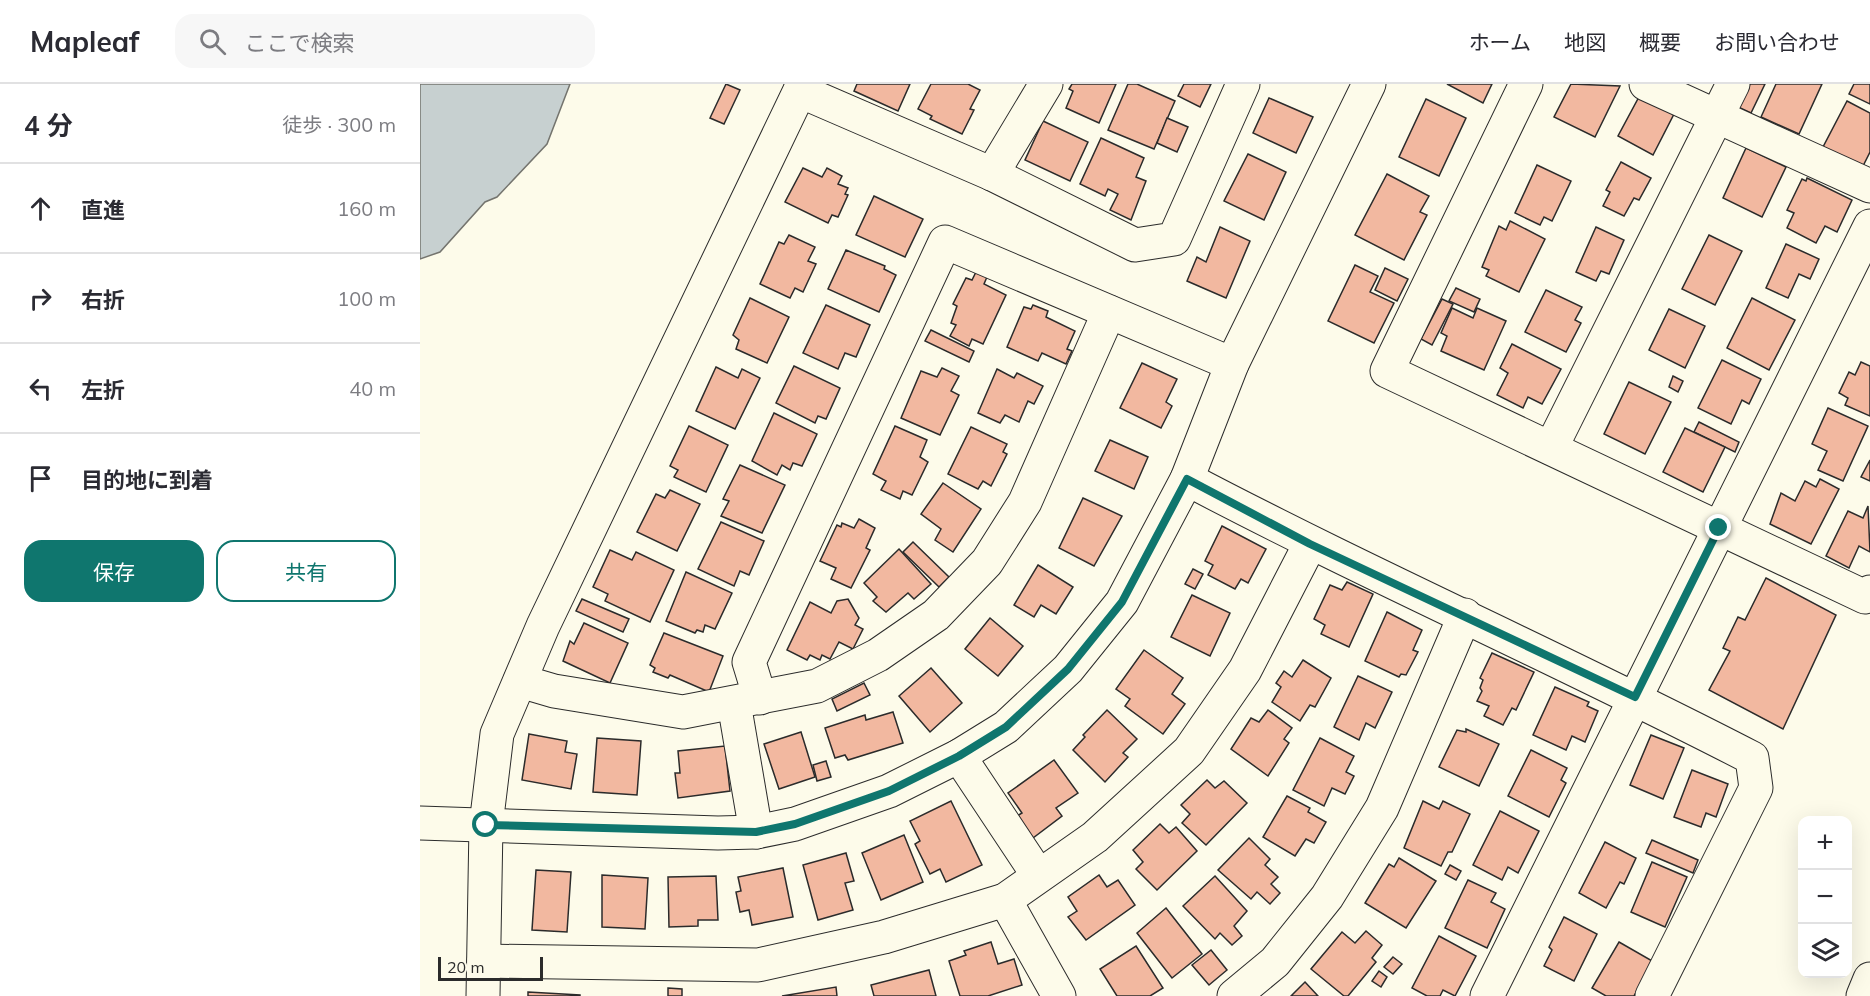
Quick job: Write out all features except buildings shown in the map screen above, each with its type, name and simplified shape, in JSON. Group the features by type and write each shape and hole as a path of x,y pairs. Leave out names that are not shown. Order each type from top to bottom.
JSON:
{"street":[{"path":"992,174 1046,84"},
{"path":"483,996 486,825 497,734 543,626 801,87 992,174 1135,245 1174,238 1243,84"},
{"path":"420,822 756,832 795,824 889,791 959,756 1006,727 1068,669 1122,602 1187,479 1232,364 1369,84"},
{"path":"1526,84 1387,371 1864,597 1870,592"},
{"path":"1646,84 1870,186"},
{"path":"1551,448 1733,84"},
{"path":"1487,996 1870,226"},
{"path":"756,832 747,701 749,662 945,242 1232,364"},
{"path":"520,681 554,691 683,712 817,686 878,655 936,615 987,562 1025,502 1108,312"},
{"path":"1187,479 1310,544 1635,697 1752,758 1756,788 1652,996"},
{"path":"484,961 758,964 884,936 1005,900 1095,837 1189,751 1245,670 1310,544"},
{"path":"1234,996 1275,962 1327,897 1382,808 1465,615"},
{"path":"959,756 1038,875"},
{"path":"1005,900 1059,996"},
{"path":"1863,996 1870,979"}],"shaded area":[{"path":"420,84 570,84 547,144 497,197 485,202 440,252 420,259"}],"route":[{"path":"486,825 718,833 756,832 795,824 889,791 959,756 1006,727 1068,669 1122,602 1187,479 1310,544 1635,697 1719,528"}]}
